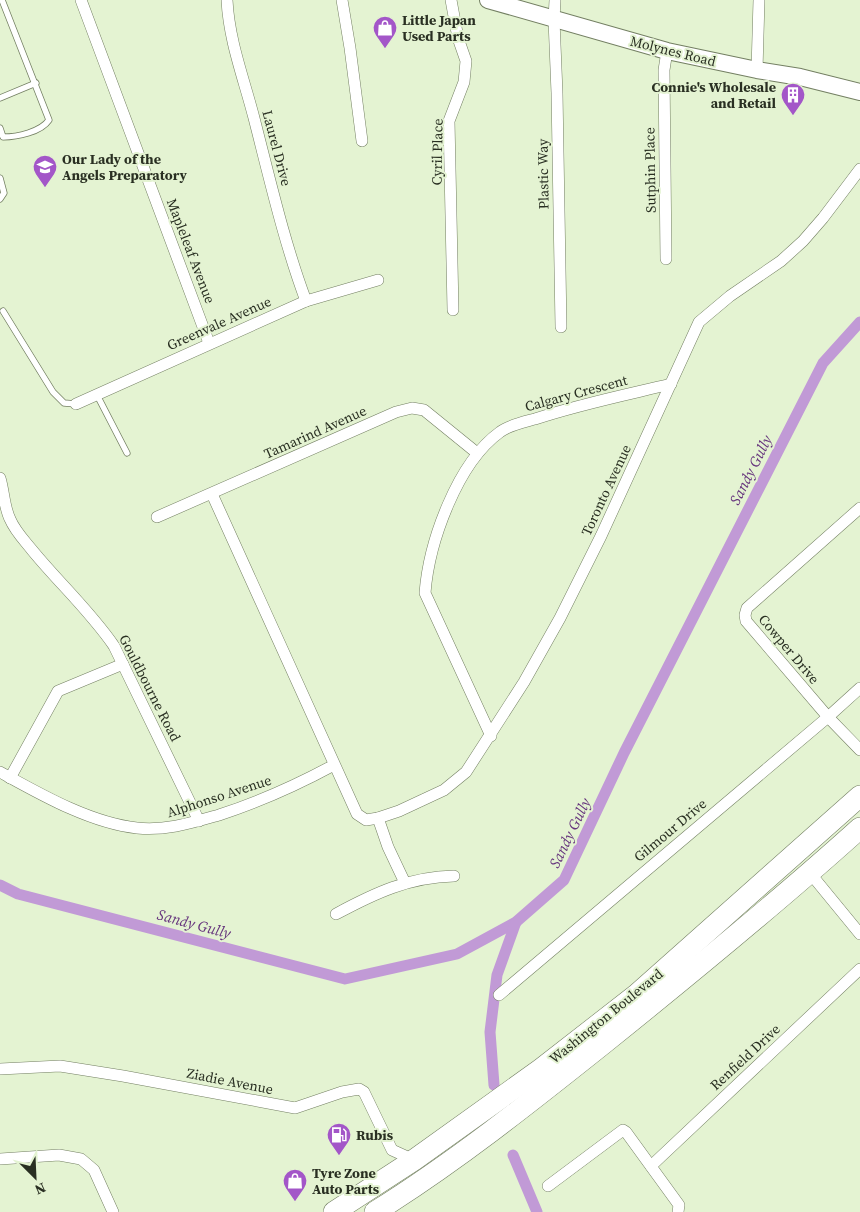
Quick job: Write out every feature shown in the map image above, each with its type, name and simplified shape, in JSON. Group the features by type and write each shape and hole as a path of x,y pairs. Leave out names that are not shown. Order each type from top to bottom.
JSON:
{"highway":[{"name":"Washington Boulevard","path":"334,1212 414,1160 541,1069 636,995 860,796"},
{"name":"Washington Boulevard","path":"375,1212 510,1118 678,984 860,828"}],"main road":[{"name":"Molynes Road","path":"488,0 667,51 800,77 860,92"}],"street":[{"name":"Mapleleaf Avenue","path":"81,0 209,343"},
{"name":"Laurel Drive","path":"227,0 236,60 252,110 293,264 306,302"},
{"path":"342,0 362,141"},
{"name":"Cyril Place","path":"451,0 458,38 466,61 464,82 450,121 453,310"},
{"name":"Plastic Way","path":"554,0 561,327"},
{"path":"757,70 759,0"},
{"name":"Sutphin Place","path":"666,259 664,70 667,51"},
{"name":"Toronto Avenue","path":"378,818 399,811 444,790 466,772 491,736 560,618 601,536 699,322 730,296 781,261 804,241 860,169"},
{"name":"Greenvale Avenue","path":"76,404 209,343 306,302 378,280"},
{"name":"Calgary Crescent","path":"491,736 425,593 427,573 434,542 447,504 476,453 501,431 570,407 671,384"},
{"name":"Tamarind Avenue","path":"156,517 396,412 412,408 424,410 476,453"},
{"name":"Gouldbourne Road","path":"0,478 7,511 15,528 42,562 101,627 114,646 199,821"},
{"path":"212,494 357,814 366,820 378,818 388,847 405,883"},
{"name":"Cowper Drive","path":"860,508 747,608 745,615 746,621 828,717 860,750"},
{"path":"5,775 58,691 123,664"},
{"name":"Gilmour Drive","path":"499,995 860,688"},
{"name":"Alphonso Avenue","path":"5,775 57,803 109,822 136,828 162,830 181,827 267,797 334,765"},
{"path":"810,872 860,934"},
{"path":"336,914 368,897 405,883 432,877 454,876"},
{"name":"Renfield Drive","path":"651,1166 860,969"},
{"name":"Ziadie Avenue","path":"0,1069 60,1066 132,1077 295,1108 342,1092 360,1089 364,1092 392,1150 414,1160"},
{"path":"548,1186 623,1130 679,1205 678,1212"},
{"path":"0,1159 59,1155 81,1158 94,1170 113,1212"}],"lane":[{"path":"0,128 3,137 12,137 30,132 50,120 2,0"},
{"path":"0,98 36,84"},
{"path":"0,178 4,193 0,199"},
{"path":"3,311 53,392 64,403 76,404"},
{"path":"97,395 127,453"}],"waterway":[{"name":"Sandy Gully","path":"0,885 18,894 345,979 457,954 516,922 564,880 624,753 823,363 860,322"},
{"path":"494,1085 490,1032 497,975 516,922"},
{"path":"513,1155 537,1212"}],"place":[{"name":"Little Japan Used Parts","path":"385,49"},
{"name":"Connie's Wholesale and Retail","path":"793,116"},
{"name":"Our Lady of the Angels Preparatory","path":"45,188"},
{"name":"Rubis","path":"339,1156"},
{"name":"Tyre Zone Auto Parts","path":"295,1202"}]}
